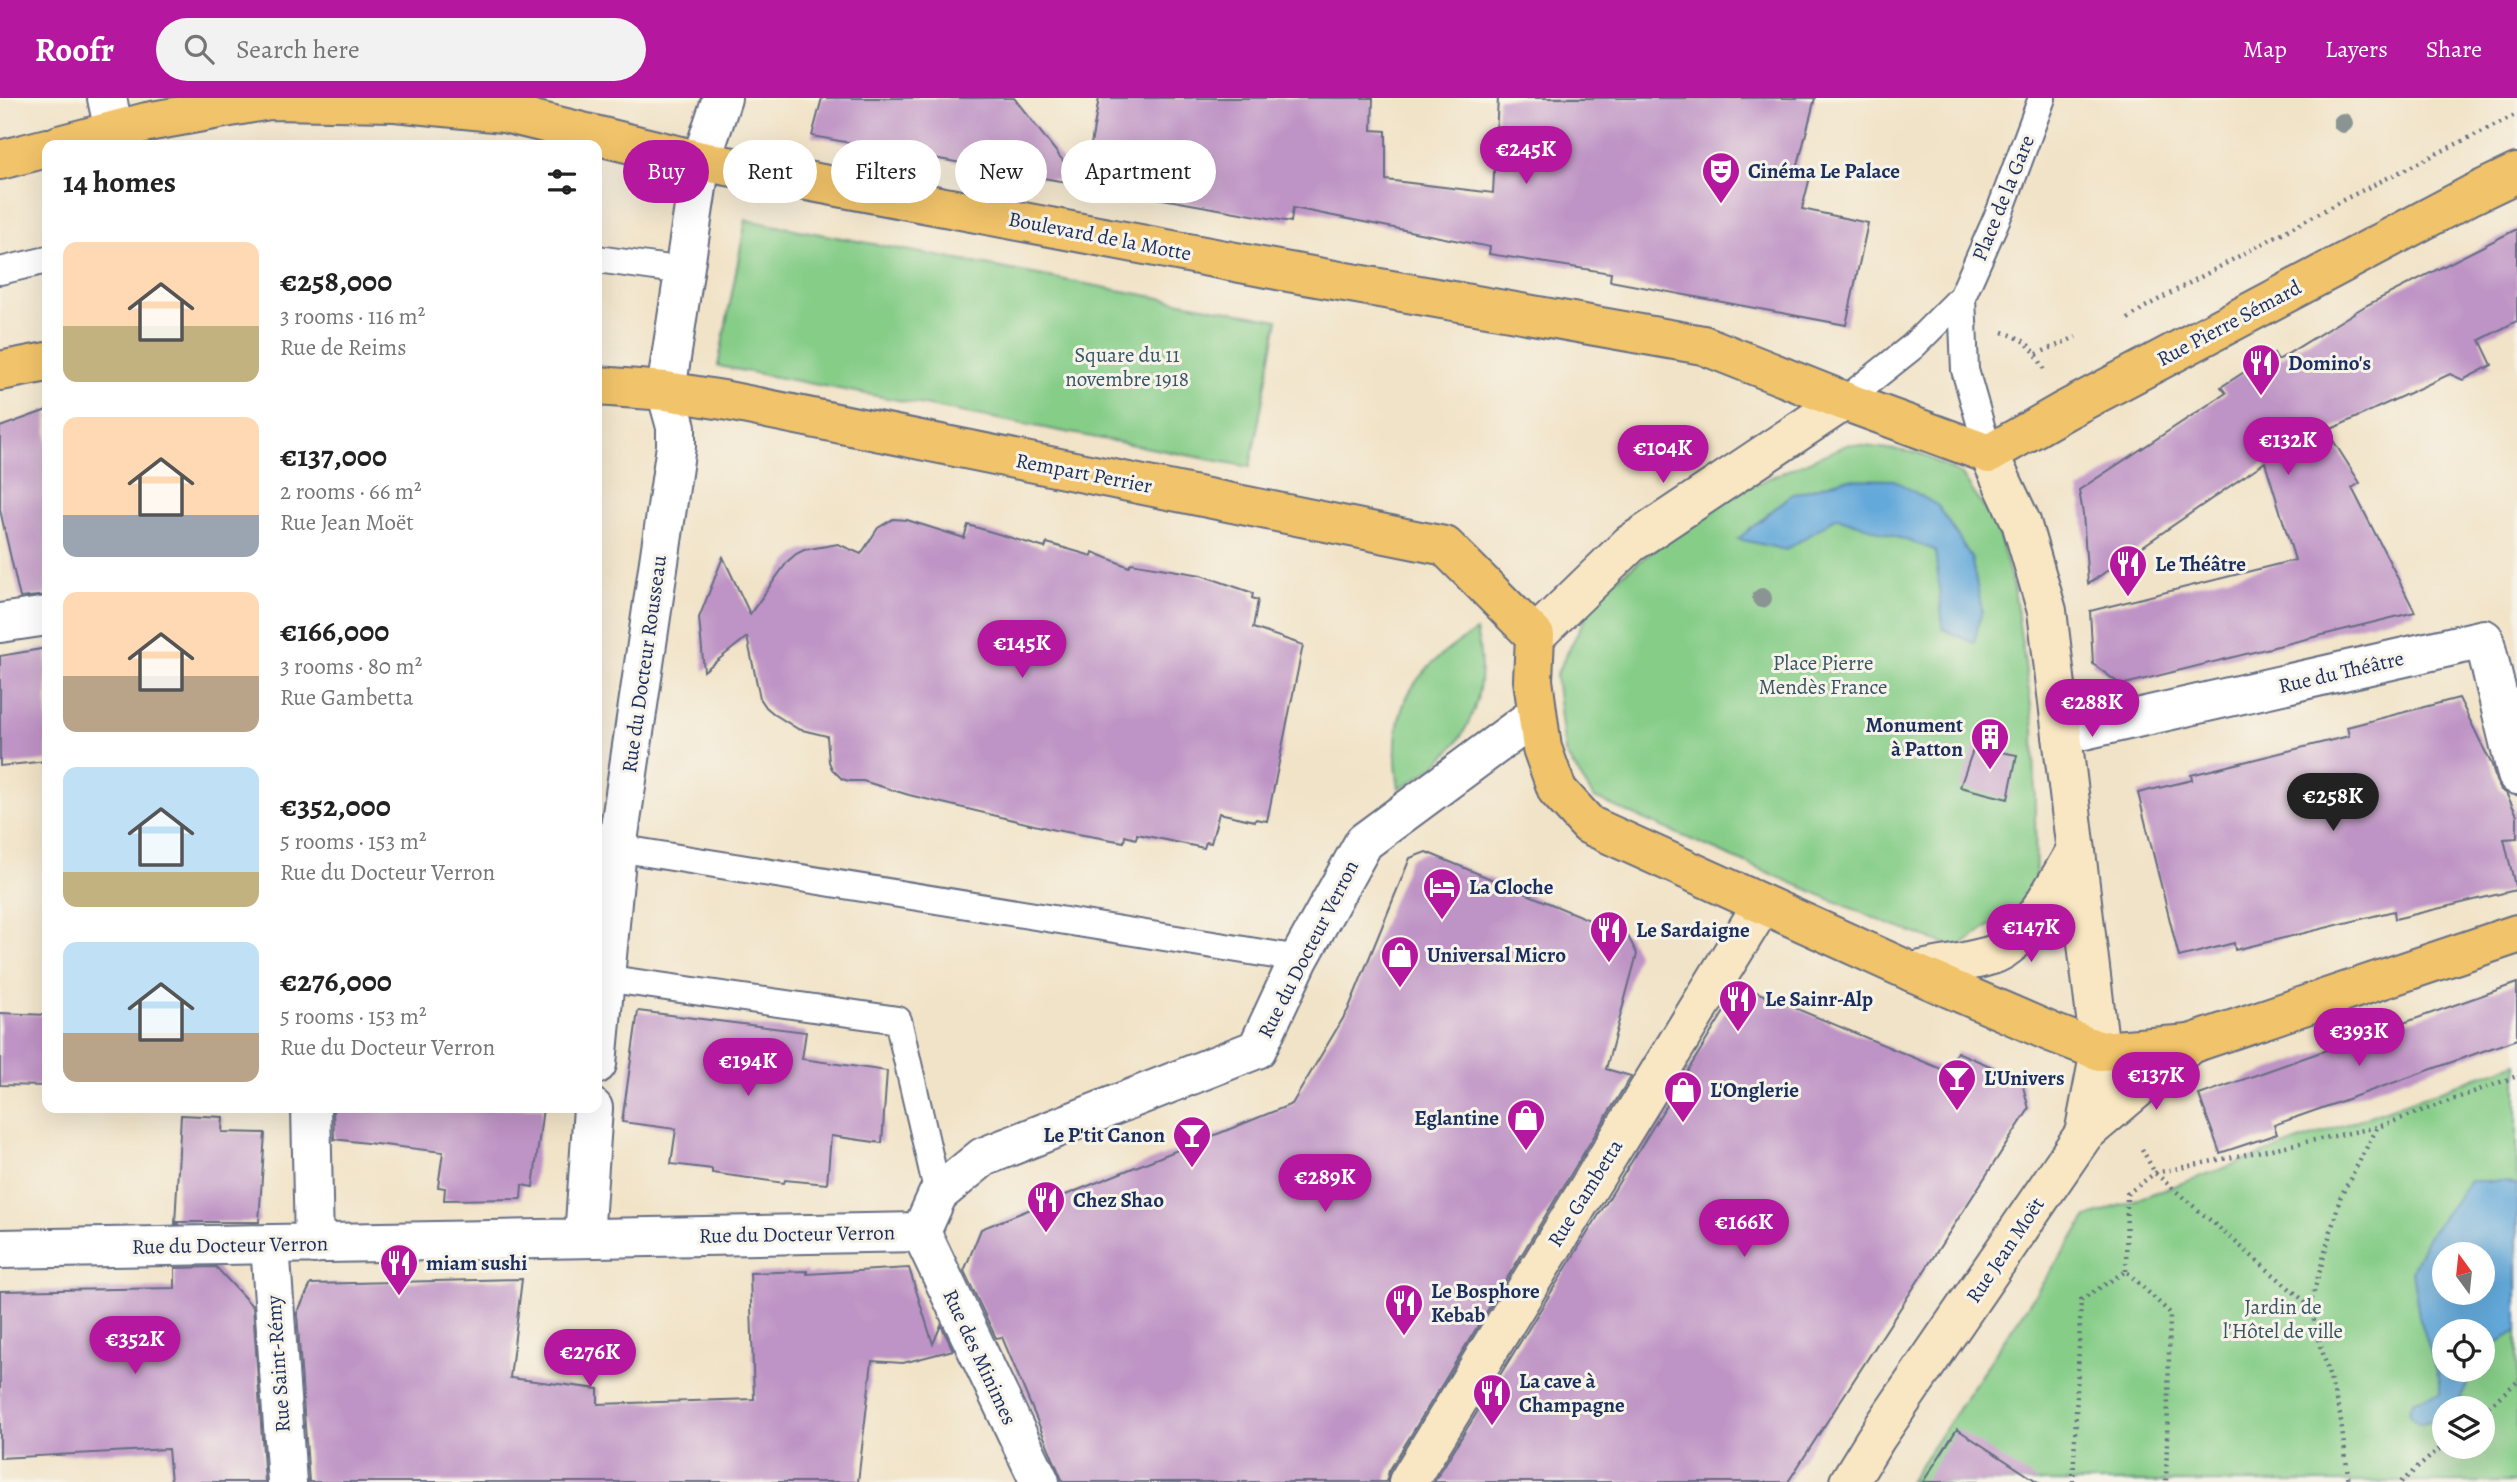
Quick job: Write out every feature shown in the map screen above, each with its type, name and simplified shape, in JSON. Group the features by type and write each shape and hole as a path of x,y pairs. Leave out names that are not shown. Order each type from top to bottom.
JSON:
{"main road":[{"name":"Boulevard de la Motte","path":"67,140 111,114 147,122 269,100 395,102 504,113 623,142"},
{"path":"0,160 42,149"},
{"name":"Boulevard de la Motte","path":"709,163 1283,271 1703,345 1844,401"},
{"name":"Rue Pierre Sémard","path":"2470,195 2517,165"},
{"name":"Rue Pierre Sémard","path":"1989,454 2064,411 2470,195 2517,173"},
{"path":"0,371 42,363"},
{"name":"Rempart Perrier","path":"602,386 666,391 736,403 1446,547 1535,636"},
{"path":"2084,1134 2100,1051 2046,611 2021,522 1989,454 1844,401 1629,544 1535,636 1533,680 1542,748 1557,790 1589,825 1912,972 2053,1034 2100,1051 2190,1044 2517,934"},
{"path":"1912,972 1995,954 2032,922 2076,850"},
{"name":"Rue Gambetta","path":"1408,1482 1762,905"},
{"name":"Rue Jean Moët","path":"1849,1482 1876,1438 2084,1134 2190,1044"}],"street":[{"path":"708,140 722,98"},
{"path":"666,391 695,203"},
{"name":"Rue du Docteur Rousseau","path":"602,992 617,848 676,446 676,427 666,391"},
{"path":"0,623 42,616"},
{"name":"Rue du Théâtre","path":"2062,735 2484,639 2517,775"},
{"name":"Rue du Docteur Verron","path":"0,1249 921,1232 938,1194 983,1157 1257,1049 1300,959 1364,842 1536,715"},
{"path":"311,1113 314,1244"},
{"path":"584,1238 593,1113"},
{"name":"Rue des Minimes","path":"921,1232 1040,1482"},
{"name":"Rue Saint-Rémy","path":"270,1245 287,1482"}],"lane":[{"name":"Place de la Gare","path":"1989,454 1965,370 1962,308 2042,98"},
{"path":"602,260 684,271"},
{"path":"0,271 42,261"},
{"name":"Place de la Gare","path":"1844,401 1962,308"},
{"path":"617,848 1300,959"},
{"path":"603,978 898,1020 938,1194"}],"path":[{"path":"1962,308 2023,339 2037,354 2064,411"},
{"path":"2037,354 2076,337"},
{"path":"2166,1482 2170,1313 2126,1271 2127,1194 2155,1173 2378,1127 2517,1076"},
{"path":"2119,1105 2155,1173 2310,1306"},
{"path":"2349,1482 2340,1415 2310,1306 2340,1198 2378,1127"},
{"path":"2073,1482 2081,1300 2126,1271"},
{"path":"2495,1401 2517,1382"},
{"path":"2401,1482 2432,1455"}],"green space":[{"name":"Square du 11 novembre 1918","path":"746,220 1278,320 1250,467 718,366"},
{"name":"Place Pierre Mendès France","path":"1849,444 1919,453 1962,475 1997,528 2014,589 2034,727 2036,895 1957,948 1888,924 1594,798 1565,753 1556,675 1598,593 1722,498"},
{"path":"1476,631 1480,681 1468,724 1456,743 1440,760 1399,788 1396,736 1408,695 1434,661"},
{"name":"Jardin de l'Hôtel de ville","path":"2517,1063 2517,1482 1909,1482 2087,1217"}],"water":[{"path":"1845,479 1894,480 1938,506 1971,557 1982,610 1974,643 1943,629 1935,550 1837,517 1786,550 1738,539 1791,495"},
{"path":"2470,1181 2505,1181 2517,1185 2517,1331 2495,1344 2495,1319 2432,1319 2432,1356 2419,1316 2412,1271 2425,1241"},
{"path":"2440,1382 2469,1382 2461,1396 2432,1396 2432,1420 2420,1424 2413,1419 2408,1411 2413,1400 2440,1393"}],"building":[{"path":"822,98 1014,98 1047,140 955,140 955,162 941,159 941,140 834,140 812,136"},
{"path":"1099,98 1373,98 1372,130 1386,131 1386,180 1493,193 1498,98 1815,98 1797,169 1811,173 1802,209 1868,223 1846,325 1610,281 1611,273 1489,254 1490,247 1293,208 1291,222 1185,203 1216,203 1216,140 1092,140"},
{"path":"1047,140 1061,158 1061,181 1047,179"},
{"path":"2517,229 2517,321 2480,340 2492,365 2463,380 2450,374 2327,431 2360,483 2352,488 2415,612 2121,685 2093,664 2090,611 2295,560 2265,462 2088,584 2079,490 2226,393 2221,387 2274,353 2278,360 2365,306"},
{"path":"42,412 42,596 20,598 0,510 0,427"},
{"path":"893,519 907,520 964,538 968,525 1045,548 1047,543 1092,556 1093,552 1129,567 1131,563 1201,575 1253,593 1252,598 1258,600 1253,628 1303,645 1267,821 1219,813 1211,843 1206,842 1204,848 1137,834 1136,839 1125,836 1124,842 1055,830 909,795 863,781 849,781 842,779 832,769 827,736 798,729 766,707 760,698 747,637 704,671 699,618 723,557 750,614 796,554 838,544 861,554 878,528"},
{"path":"42,649 42,762 0,766 0,656"},
{"path":"2459,698 2492,765 2496,781 2506,793 2517,815 2517,838 2504,839 2516,890 2395,919 2394,911 2235,950 2234,943 2179,957 2138,793 2192,780 2191,775 2349,736 2347,727"},
{"name":"Monument à Patton","path":"1974,747 2017,755 2008,799 1960,787"},
{"path":"1426,852 1628,936 1637,954 1606,1069 1631,1076 1389,1471 1386,1482 1063,1482 1002,1337 996,1338 964,1271 981,1229 1292,1104 1348,1010 1410,858"},
{"path":"2517,983 2517,1039 2274,1125 2277,1134 2220,1153 2199,1095"},
{"path":"1754,991 1946,1071 1957,1052 2021,1079 2029,1109 1788,1482 1434,1482 1735,994"},
{"path":"638,1011 806,1032 802,1059 887,1071 882,1143 831,1136 827,1184 785,1180 784,1183 671,1164 676,1129 622,1122"},
{"path":"0,1013 42,1015 42,1086 0,1085"},
{"path":"333,1113 542,1113 533,1187 522,1185 521,1199 444,1200 445,1188 438,1187 443,1152 334,1139"},
{"path":"181,1115 223,1117 222,1132 265,1133 259,1222 175,1224"},
{"path":"216,1267 253,1307 265,1482 171,1482 168,1449 0,1458 0,1291 175,1288 175,1268"},
{"path":"909,1268 933,1344 941,1325 953,1350 903,1363 872,1361 858,1482 309,1482 297,1313 311,1284 522,1279 510,1378 598,1389 598,1404 754,1399 750,1273 807,1271 807,1274"},
{"path":"1957,1429 2038,1482 1923,1482"}],"place":[{"name":"Cinéma Le Palace","path":"1721,205"},
{"name":"Domino's","path":"2261,397"},
{"name":"Le Théâtre","path":"2128,598"},
{"name":"Monument à Patton","path":"1990,771"},
{"name":"La Cloche","path":"1442,921"},
{"name":"Le Sardaigne","path":"1609,964"},
{"name":"Universal Micro","path":"1400,989"},
{"name":"Le Sainr-Alp","path":"1738,1033"},
{"name":"L'Univers","path":"1957,1112"},
{"name":"L'Onglerie","path":"1683,1124"},
{"name":"Eglantine","path":"1526,1152"},
{"name":"Le P'tit Canon","path":"1192,1169"},
{"name":"Chez Shao","path":"1046,1234"},
{"name":"miam sushi","path":"399,1297"},
{"name":"Le Bosphore Kebab","path":"1404,1337"},
{"name":"La cave à Champagne","path":"1492,1427"}]}
